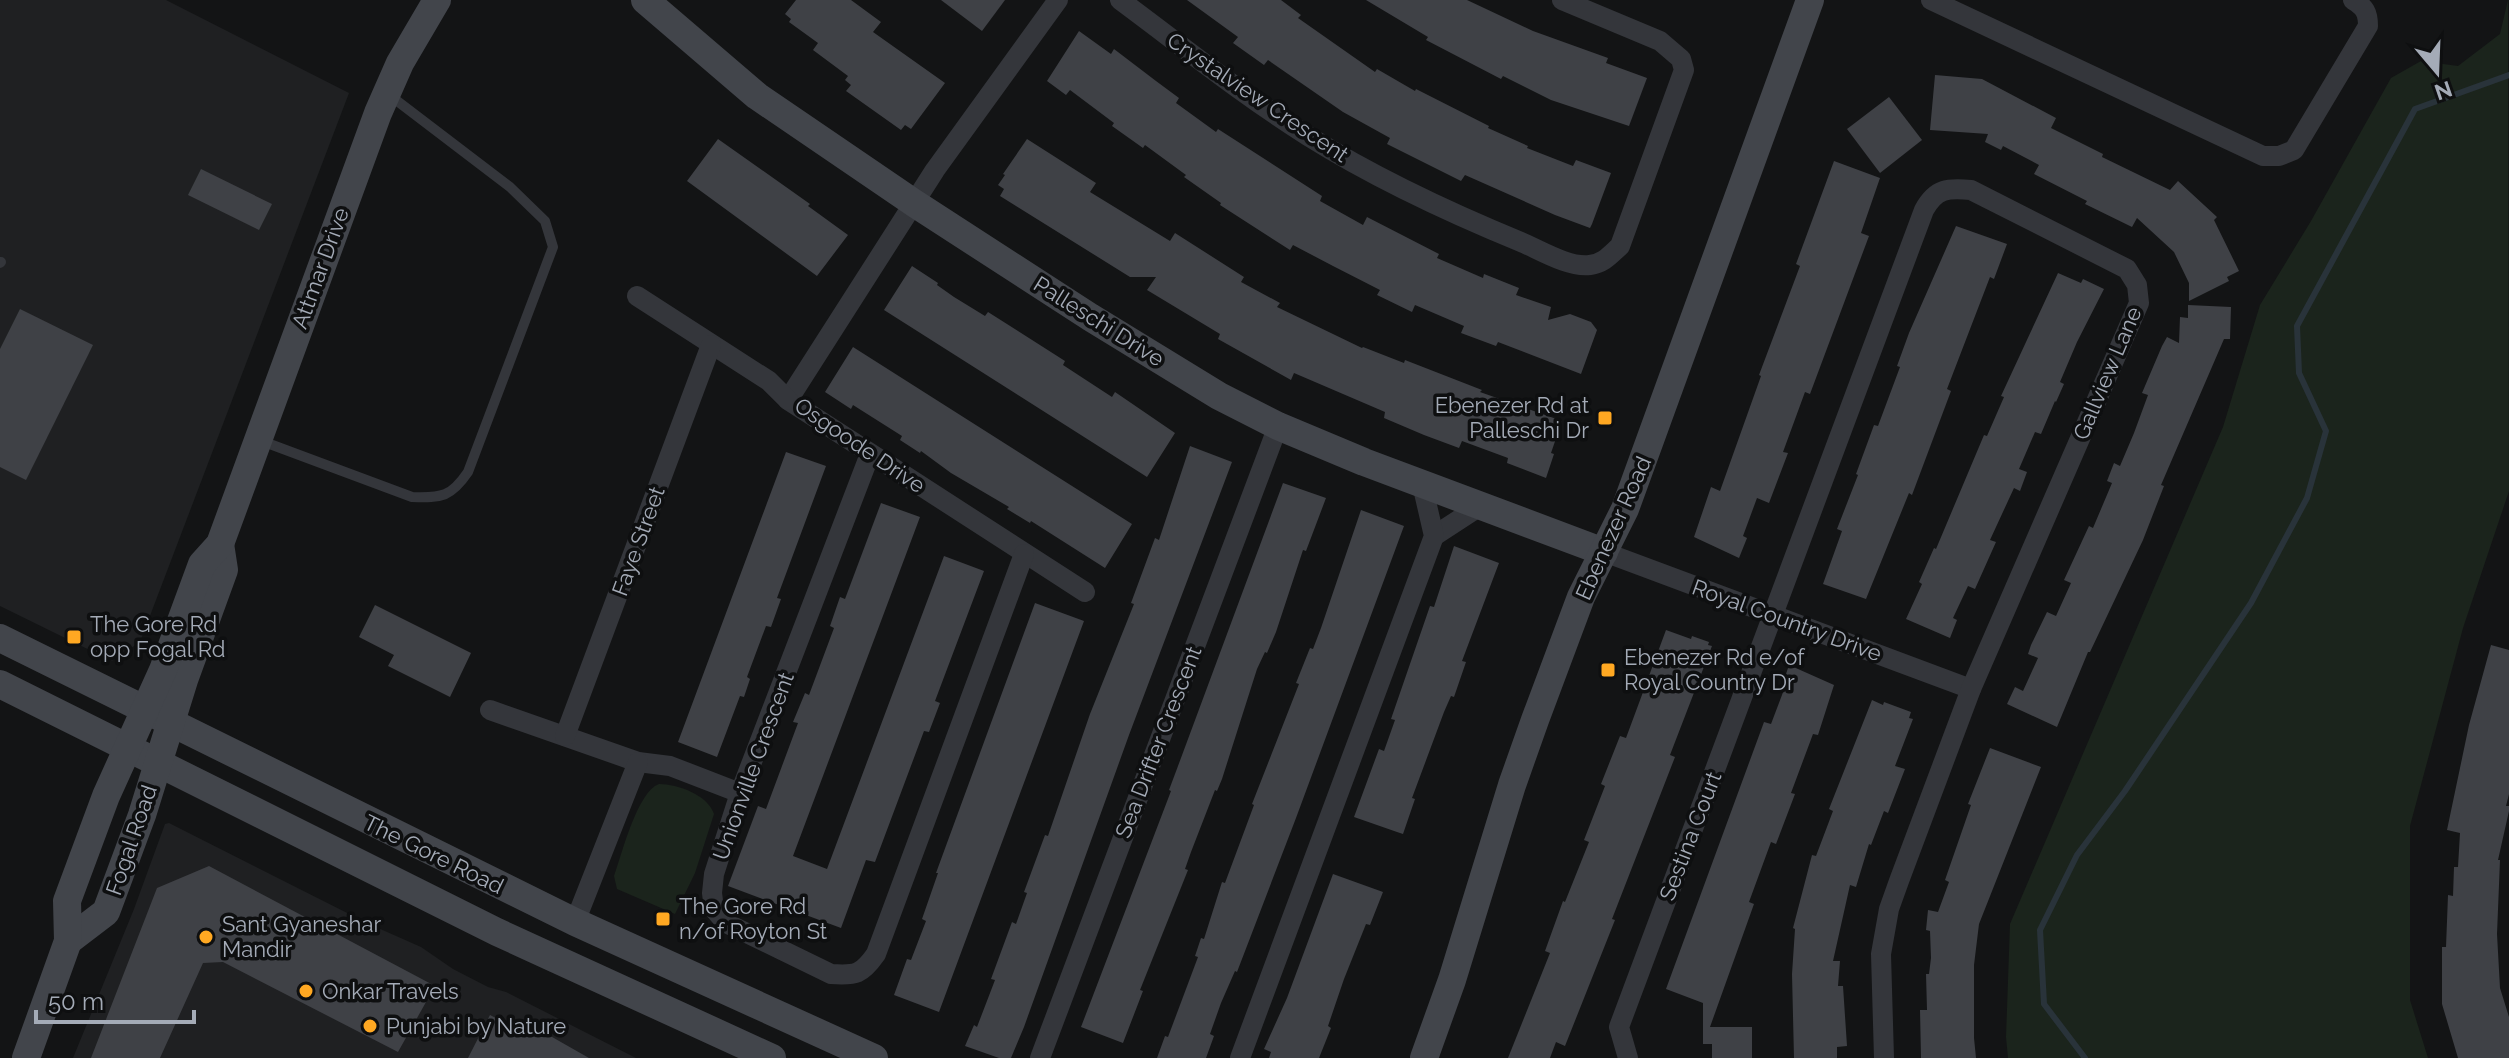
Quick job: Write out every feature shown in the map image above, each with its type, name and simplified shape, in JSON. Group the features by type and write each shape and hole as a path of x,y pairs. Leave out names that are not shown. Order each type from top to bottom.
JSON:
{"main road":[{"name":"Attmar Drive","path":"145,710 202,564 220,544 356,166 400,63 437,0"},
{"name":"Palleschi Drive","path":"645,0 757,96 914,203 1219,396 1278,426 1604,552"},
{"name":"Ebenezer Road","path":"1424,1058 1452,980 1512,785 1581,597 1625,509 1810,0"},
{"name":"Attmar Drive","path":"171,723 224,570 220,544"},
{"name":"The Gore Road","path":"0,638 575,922 874,1058"},
{"name":"The Gore Road","path":"0,684 497,932 772,1058"},
{"name":"Fogal Road","path":"26,1058 68,941 67,901 106,796 145,710"},
{"name":"Fogal Road","path":"68,941 106,912 171,723"}],"street":[{"name":"Osgoode Drive","path":"1058,0 914,203 788,400 1085,592"},
{"name":"Crystalview Crescent","path":"1120,0 1240,90 1308,136 1448,212 1587,266 1604,262 1620,246 1684,70 1681,59 1660,41 1562,0"},
{"path":"1931,0 1956,5 2263,156 2294,150 2368,26 2368,16 2363,6 2353,0"},
{"name":"Gallview Lane","path":"1774,615 1931,197 1949,188 1971,190 2127,269 2137,285 2139,303 1971,689 1889,909 1881,954 1884,1058"},
{"path":"637,296 769,381 788,400"},
{"name":"Faye Street","path":"565,736 711,345"},
{"name":"Sea Drifter Crescent","path":"1040,1058 1278,426"},
{"name":"Unionville Crescent","path":"870,454 740,793 714,874 714,909 726,923 831,974 850,976 865,969 876,954 1024,554"},
{"path":"1240,1058 1434,536 1422,484"},
{"path":"1434,536 1480,506"},
{"name":"Royal Country Drive","path":"1604,552 1971,689"},
{"name":"Sestina Court","path":"1628,1058 1619,1027 1774,615"},
{"path":"490,710 638,762 670,766 740,793"},
{"path":"575,922 638,762"}],"lane":[{"path":"258,439 412,497 436,498 455,490 468,472 553,247 545,221 510,187 387,93"}],"shaded area":[{"path":"0,0 166,0 349,93 140,642 112,661 0,606"},
{"path":"2508,0 2509,491 2463,628 2410,826 2410,1000 2428,1058 2008,1058 2010,924 2223,427 2260,305 2391,78 2421,61 2458,66 2500,34"},
{"path":"659,784 675,786 699,796 714,814 695,873 675,914 617,889 614,876 637,811 651,789"},
{"path":"169,823 421,947 453,969 488,987 506,992 636,1058 73,1058 165,824"}],"building":[{"path":"796,0 851,0 881,22 873,32 945,83 911,129 905,125 901,130 846,91 851,85 845,80 848,76 813,50 818,43 789,22 791,19 785,14"},
{"path":"941,0 1005,0 982,31"},
{"path":"1187,0 1281,0 1301,15 1298,18 1375,72 1377,69 1527,148 1573,166 1576,160 1611,173 1590,228 1465,175 1461,181 1387,144 1390,138 1343,112 1268,60 1264,65 1233,43 1238,37"},
{"path":"1366,0 1467,0 1533,31 1608,58 1606,63 1647,78 1629,126 1551,100 1503,76 1501,79 1426,40 1428,37"},
{"path":"1079,31 1111,54 1114,49 1179,98 1176,103 1216,132 1218,129 1322,196 1320,201 1363,225 1367,217 1439,254 1437,258 1483,278 1484,274 1519,288 1516,295 1551,307 1548,320 1570,314 1591,322 1597,330 1581,374 1498,342 1496,346 1461,333 1464,326 1415,305 1412,312 1377,295 1380,290 1293,245 1290,250 1220,205 1184,177 1186,175 1112,126 1114,123 1070,90 1066,95 1047,81"},
{"path":"1935,75 1982,79 2056,118 2051,128 2103,154 2102,157 2170,190 2178,181 2217,217 2214,220 2239,271 2227,277 2229,281 2189,301 2189,283 2174,252 2137,218 2132,227 2085,204 2087,201 2034,174 2039,165 2003,146 2001,150 1985,142 1988,134 1930,130"},
{"path":"1889,97 1922,140 1880,173 1847,129"},
{"path":"718,139 848,235 817,276 687,181"},
{"path":"1027,139 1096,183 1090,192 1170,241 1175,233 1244,277 1241,282 1280,303 1277,307 1362,348 1404,363 1405,360 1482,390 1480,392 1562,421 1546,478 1507,463 1508,458 1462,441 1459,448 1424,435 1384,418 1385,412 1294,373 1291,380 1218,339 1220,334 1147,290 1156,277 1130,277 1000,196 1004,189 998,185 1003,174"},
{"path":"1834,161 1880,178 1861,233 1869,236 1810,394 1805,392 1783,452 1788,453 1769,503 1757,498 1743,536 1747,538 1739,558 1694,537 1711,487 1720,491"},
{"path":"201,169 272,204 259,230 188,195"},
{"path":"1956,226 2007,244 1994,279 1990,277 1947,389 1951,391 1912,495 1909,493 1866,599 1823,584 1842,531 1837,529 1874,425 1878,426 1909,333"},
{"path":"912,266 954,297 985,316 988,312 1065,361 1063,365 1112,397 1115,392 1175,433 1147,477 884,310"},
{"path":"2058,273 2081,283 2083,279 2104,289 2077,342 2060,382 2064,384 2041,434 2035,432 2019,469 2027,472 2020,491 2014,488 1990,540 1996,542 1975,589 1968,586 1953,618 1957,620 1950,638 1906,619 1922,584 1919,582"},
{"path":"2188,305 2231,307 2230,339 2224,339 2161,485 2164,486 2143,540 2088,652 2057,727 2007,704 2015,687 2023,691 2038,658 2028,654 2031,645 2047,612 2056,616 2071,583 2064,580 2089,526 2093,528 2112,483 2107,481 2114,463 2120,466 2134,433 2148,395 2142,393 2167,337 2179,343 2180,317 2188,318"},
{"path":"20,309 93,345 26,480 0,467 0,349"},
{"path":"853,347 1132,524 1105,568 920,453 900,440 902,436 853,405 851,409 825,392"},
{"path":"1190,446 1232,462 1024,1027 1011,1058 999,1058 965,1046 974,1025 977,1027 995,980 991,979 1012,922 1016,924 1027,893 1024,892 1045,835 1048,836 1090,714 1134,604 1131,603 1155,538 1159,540"},
{"path":"786,452 826,466 777,598 781,599 771,627 766,626 747,677 750,679 744,697 740,696 717,757 678,742"},
{"path":"1283,483 1326,498 1306,551 1303,550 1276,632 1257,669 1222,779 1191,852 1185,869 1188,870 1140,990 1143,991 1123,1043 1081,1027"},
{"path":"881,503 920,517 793,856 827,869 944,556 984,571 935,701 940,703 929,732 924,731 875,862 866,860 841,928 728,886 758,806 766,809 798,723 793,722 805,693 809,695 834,628 830,626 840,597 845,599"},
{"path":"1361,510 1404,526 1296,818 1237,972 1221,1003 1210,1034 1214,1036 1206,1058 1157,1058 1198,957 1195,956 1201,938 1204,939 1222,882 1225,883 1299,684 1296,683 1321,628"},
{"path":"1454,546 1499,563 1462,661 1466,662 1454,697 1451,696 1444,712 1412,798 1415,799 1403,834 1354,817 1379,749 1384,751 1395,720 1391,719"},
{"path":"1035,603 1084,621 939,1012 894,995 926,921 922,919 936,873"},
{"path":"375,605 471,653 450,697 388,666 394,655 359,637"},
{"path":"1666,630 1691,639 1692,636 1712,646 1670,755 1675,757 1612,919 1615,920 1565,1046 1556,1042 1550,1058 1508,1058 1550,953 1545,951 1563,901 1589,842 1584,840 1605,786 1601,784 1620,736 1626,738"},
{"path":"2491,645 2509,650 2509,794 2506,806 2509,806 2509,811 2498,860 2497,934 2500,988 2509,1017 2509,1058 2458,1058 2442,1004 2442,947 2446,947 2448,895 2453,896 2460,833 2447,830 2469,725"},
{"path":"1789,665 1834,685 1818,735 1813,734 1791,793 1795,794 1776,844 1771,842 1749,902 1754,904 1710,1027 1752,1027 1752,1058 1712,1058 1712,1044 1703,1044 1703,1003 1666,989 1764,722 1771,724 1785,687 1782,686"},
{"path":"1872,700 1911,712 1909,718 1913,719 1895,766 1905,769 1888,813 1884,811 1869,844 1856,887 1850,885 1833,961 1840,961 1838,986 1843,986 1847,1046 1837,1047 1837,1058 1794,1058 1793,928 1812,855 1816,856 1833,811 1829,809"},
{"path":"1990,748 2041,767 1979,924 1974,965 1976,1058 1921,1058 1920,1010 1927,1010 1926,974 1929,974 1931,958 1930,931 1926,930 1928,910 1938,912 1949,882 1945,880 1971,805 1968,804"},
{"path":"209,866 435,986 398,1052 223,962 203,963 160,1058 91,1058 157,888"},
{"path":"1333,874 1383,892 1370,925 1366,924 1344,979 1319,1058 1269,1058 1271,1052 1264,1049 1287,998"},
{"path":"490,1015 523,1032 526,1026 538,1029 589,1058 468,1058"}],"waterway":[{"path":"2085,1058 2044,1004 2040,930 2077,855 2125,791 2251,603 2307,498 2326,431 2299,373 2297,326 2415,109 2509,75"}],"place":[{"name":"Ebenezer Rd at Palleschi Dr","path":"1605,418"},
{"name":"The Gore Rd opp Fogal Rd","path":"74,637"},
{"name":"Ebenezer Rd e/of Royal Country Dr","path":"1608,670"},
{"name":"The Gore Rd n/of Royton St","path":"663,919"},
{"name":"Sant Gyaneshar Mandir","path":"206,937"},
{"name":"Onkar Travels","path":"306,991"},
{"name":"Punjabi by Nature","path":"370,1026"}]}
